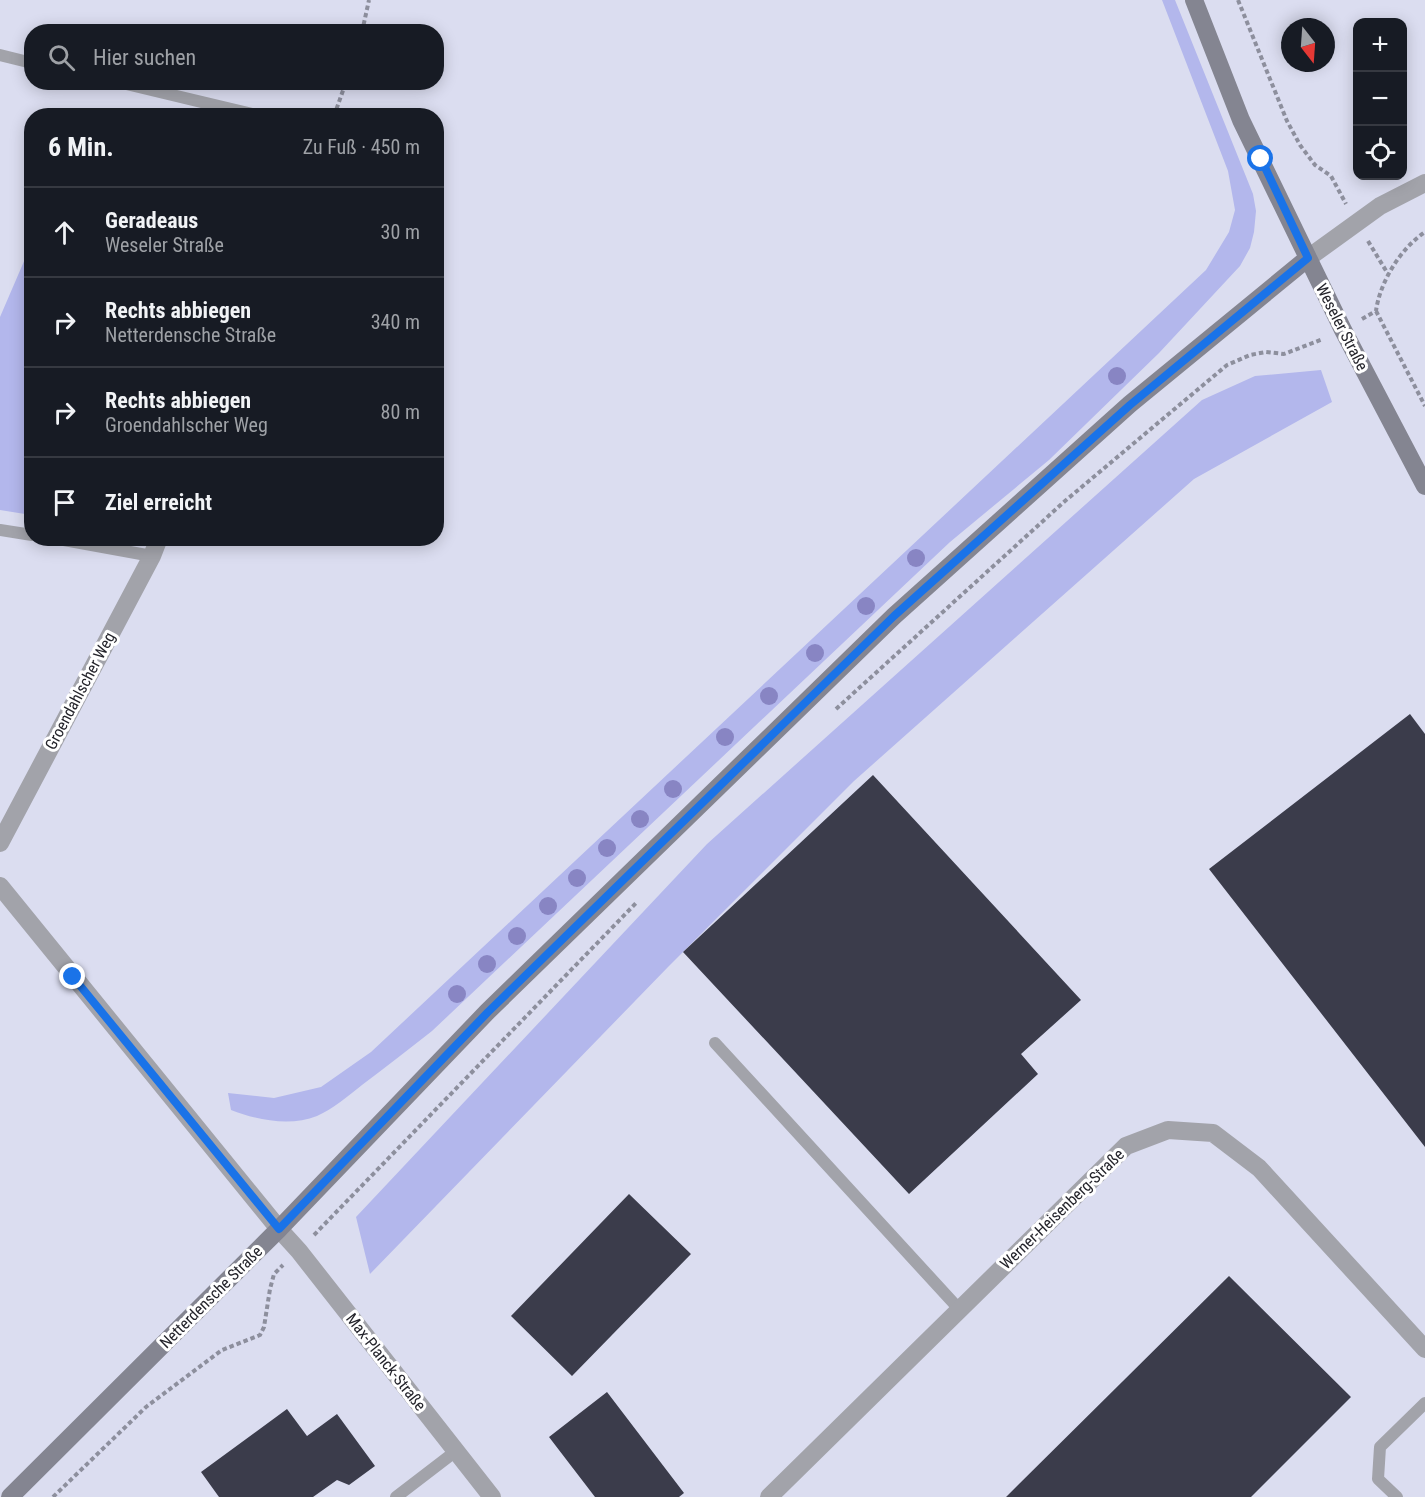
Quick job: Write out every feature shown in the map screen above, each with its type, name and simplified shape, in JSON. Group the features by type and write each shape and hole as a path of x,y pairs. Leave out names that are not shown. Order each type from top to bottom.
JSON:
{"main road":[{"name":"Weseler Straße","path":"1194,0 1241,120 1343,330 1425,486"},
{"name":"Netterdensche Straße","path":"10,1497 279,1229 488,1012 894,616 1130,405 1308,258"}],"street":[{"name":"Netterdensche Straße","path":"1308,258 1380,206 1425,183"},
{"name":"Groendahlscher Weg","path":"0,843 156,546"},
{"path":"0,886 279,1229"},
{"name":"Werner-Heisenberg-Straße","path":"770,1497 1126,1146 1167,1130 1213,1133 1259,1168 1425,1349"},
{"name":"Max-Planck-Straße","path":"279,1229 492,1497"}],"lane":[{"path":"0,56 24,61"},
{"path":"151,90 226,108"},
{"path":"0,530 24,534"},
{"path":"96,546 152,556"},
{"path":"715,1042 959,1310"},
{"path":"1397,1497 1378,1479 1380,1447 1425,1403"},
{"path":"396,1497 456,1451"}],"path":[{"path":"364,24 369,0"},
{"path":"1238,0 1287,121 1300,145 1315,165 1331,176 1356,223 1388,274"},
{"path":"337,108 343,90"},
{"path":"1425,232 1417,238 1388,274 1378,294 1376,311 1425,406"},
{"path":"834,710 1065,501 1227,365 1250,355 1266,352 1284,354 1293,351 1343,330 1376,311"},
{"path":"53,1497 155,1400 222,1350 260,1335 264,1327 274,1274 638,901"}],"shaded area":[{"path":"1162,0 1175,0 1253,194 1256,211 1254,232 1250,248 1240,266 1159,353 1049,460 950,542 432,1031 340,1102 317,1116 285,1122 252,1117 231,1110 228,1093 274,1098 321,1087 371,1052 1206,270 1229,232 1235,210 1228,171"},
{"path":"24,261 24,514 0,510 0,317"},
{"path":"1321,370 1332,402 1194,479 854,781 668,967 370,1274 356,1217 707,844 1202,400 1255,376"}],"building":[{"path":"1410,714 1425,734 1425,1147 1209,869"},
{"path":"873,775 1081,1000 1021,1054 1038,1074 909,1194 683,952"},
{"path":"629,1194 691,1254 572,1376 511,1316"},
{"path":"1229,1276 1351,1397 1251,1497 1006,1497"},
{"path":"607,1392 684,1493 679,1497 595,1497 549,1437"},
{"path":"287,1409 307,1436 337,1414 375,1466 349,1485 337,1480 313,1497 219,1497 201,1472"}],"route":[{"path":"73,977 279,1229 488,1012 894,616 1130,405 1308,258 1261,159"}]}
